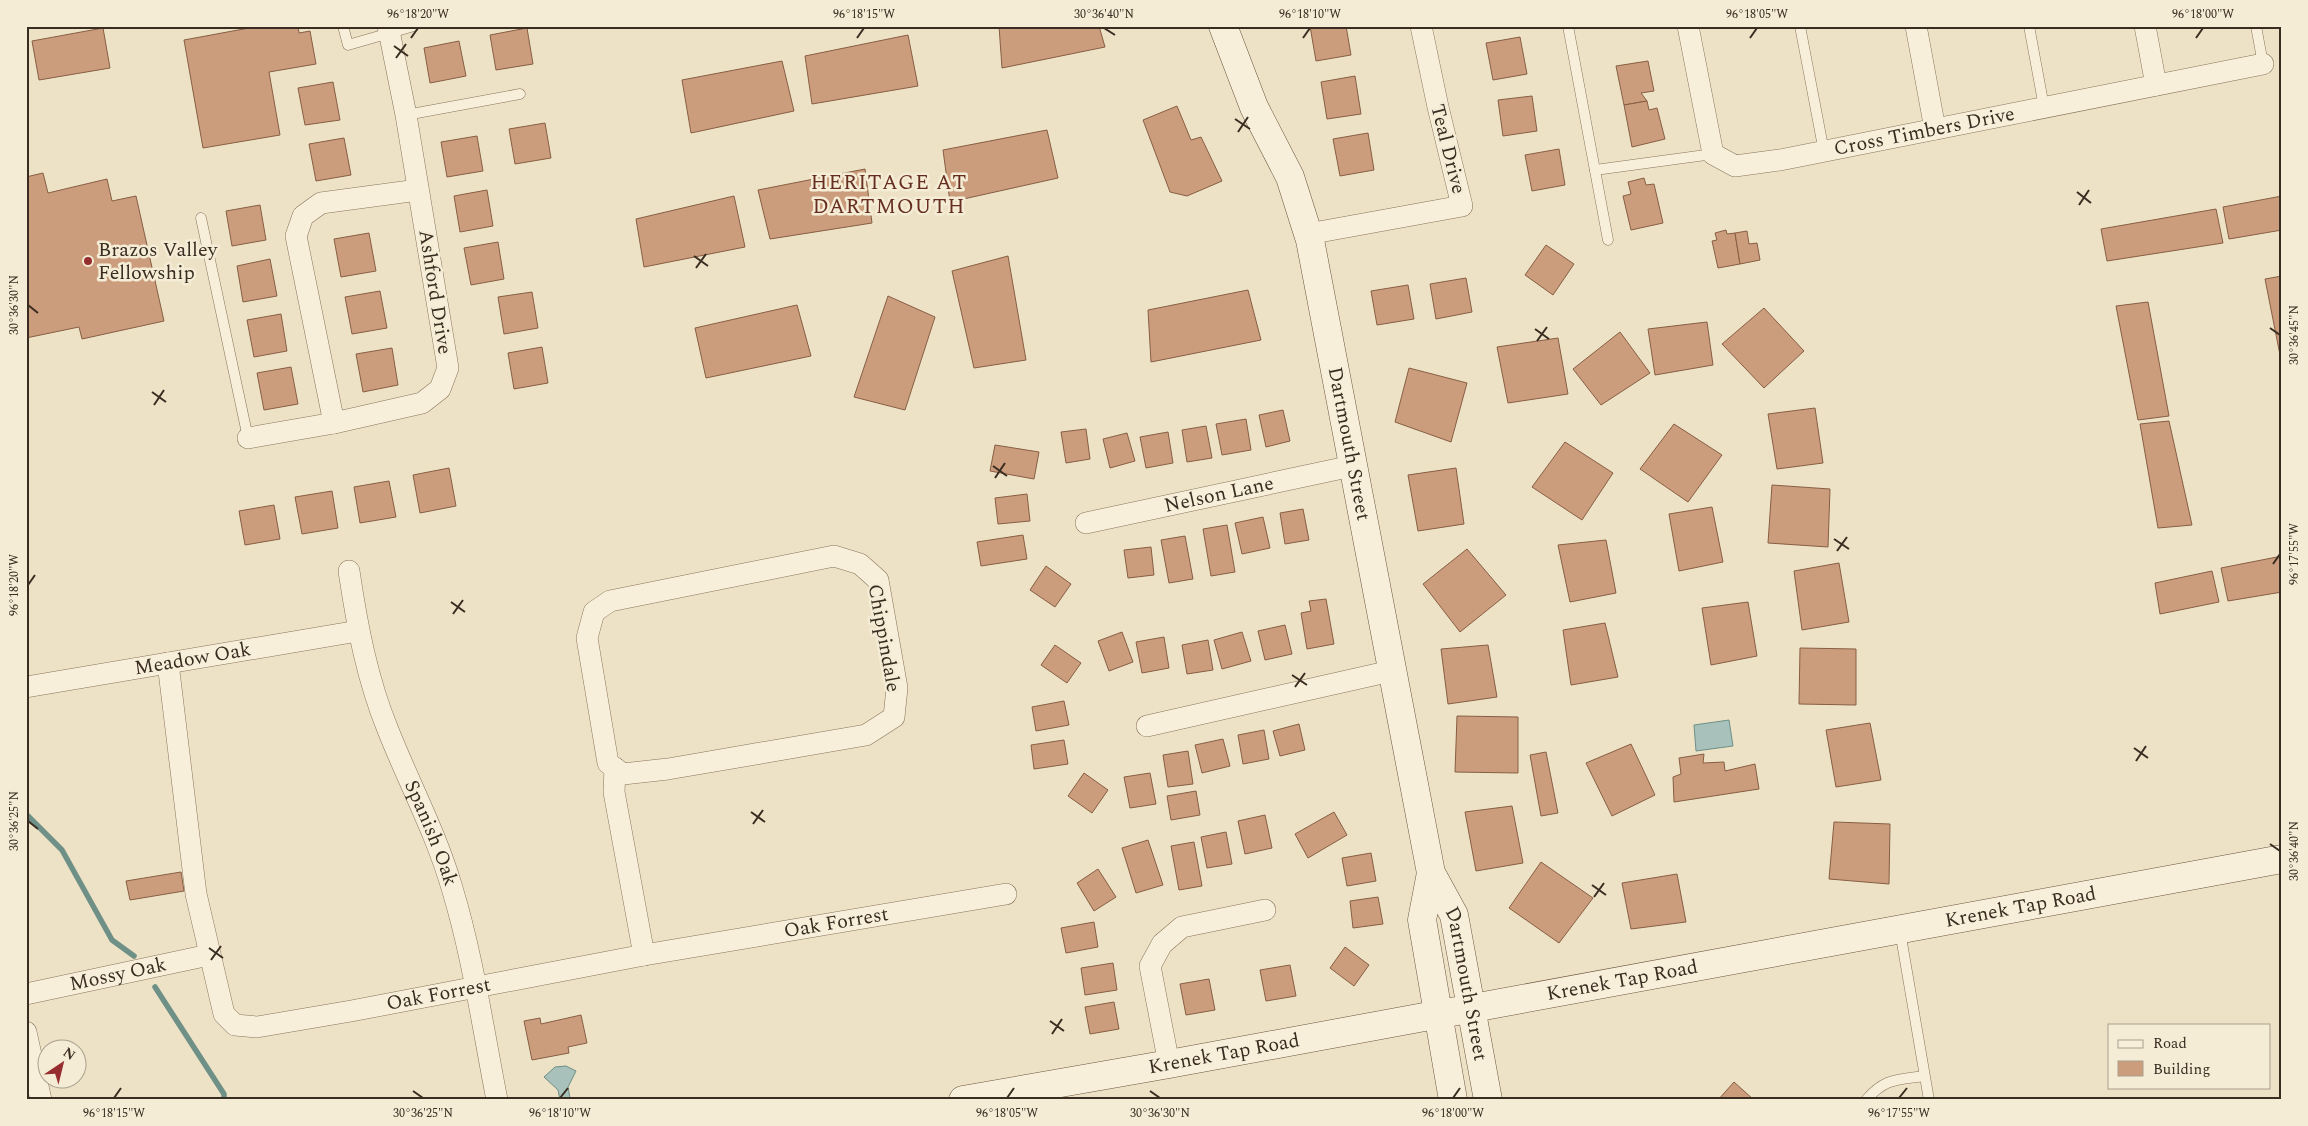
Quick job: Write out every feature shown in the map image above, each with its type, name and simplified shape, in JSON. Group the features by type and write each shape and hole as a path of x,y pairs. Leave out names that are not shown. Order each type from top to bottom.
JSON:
{"street":[{"name":"Dartmouth Street","path":"1223,26 1254,107 1290,177 1308,234 1335,361 1352,466 1431,874 1454,915 1473,1008 1488,1100"},
{"name":"Teal Drive","path":"1308,234 1462,206 1438,108 1421,26"},
{"path":"1688,26 1714,154"},
{"path":"1916,26 1936,129"},
{"path":"2145,26 2156,85"},
{"name":"Ashford Drive","path":"248,438 334,423 422,403 440,389 448,368 406,115 389,29"},
{"name":"Cross Timbers Drive","path":"1714,154 1734,166 1824,152 2263,64"},
{"path":"334,423 296,236 303,216 321,203 418,190"},
{"name":"Nelson Lane","path":"1086,523 1352,466"},
{"name":"Chippindale","path":"834,556 860,564 878,580 897,688 894,717 866,735 668,769 623,774 615,768 608,763 587,638 594,612 610,601 834,556"},
{"name":"Spanish Oak","path":"349,572 358,631 388,730 424,809 452,887 497,1100"},
{"name":"Meadow Oak","path":"26,687 358,631"},
{"name":"Oak Forrest","path":"168,663 196,894 224,1014 235,1025 266,1025 351,1011 644,955 1006,894"},
{"path":"1146,726 1391,670"},
{"name":"Chippindale","path":"615,768 614,792 644,955"},
{"name":"Krenek Tap Road","path":"963,1100 1169,1064 2282,859"},
{"name":"Dartmouth Street","path":"1431,874 1422,920 1453,1100"},
{"path":"1169,1064 1150,966 1162,944 1182,927 1265,910"},
{"name":"Mossy Oak","path":"26,994 209,955"},
{"path":"26,1032 41,1100"}],"lane":[{"path":"343,26 348,45 389,29 414,26"},
{"path":"1568,26 1608,240"},
{"path":"1800,26 1824,152"},
{"path":"2029,26 2044,107"},
{"path":"2256,26 2263,64"},
{"path":"406,115 520,94"},
{"path":"1595,170 1714,154"},
{"path":"201,218 248,438"},
{"path":"1900,930 1929,1100"},
{"path":"1866,1100 1878,1086 1890,1081 1924,1076"}],"water":[{"path":"1729,720 1733,746 1696,751 1694,725"},
{"path":"566,1066 576,1071 568,1087 570,1098 560,1100 558,1090 544,1077 555,1067"}],"building":[{"path":"249,26 298,26 299,33 310,31 316,64 269,72 280,135 203,148 184,40 249,28"},
{"path":"999,26 1099,26 1105,47 1002,68"},
{"path":"1310,26 1346,26 1351,55 1316,61"},
{"path":"103,28 110,68 39,80 32,41"},
{"path":"527,28 533,64 496,70 490,35"},
{"path":"908,35 918,86 812,104 805,56"},
{"path":"1520,37 1527,74 1493,80 1486,43"},
{"path":"459,41 466,76 430,83 424,48"},
{"path":"782,61 794,111 691,133 682,80"},
{"path":"1648,61 1654,91 1641,93 1647,101 1624,105 1616,66"},
{"path":"1355,76 1361,114 1327,119 1321,82"},
{"path":"333,82 340,120 305,125 298,88"},
{"path":"1532,96 1537,131 1503,136 1498,100"},
{"path":"1647,101 1649,110 1657,108 1665,139 1632,147 1624,105"},
{"path":"1177,106 1191,140 1201,137 1222,181 1187,196 1170,192 1143,120"},
{"path":"545,123 551,158 515,164 509,129"},
{"path":"1047,130 1058,178 950,202 943,150"},
{"path":"1368,133 1374,170 1340,176 1333,139"},
{"path":"477,136 483,171 447,177 441,142"},
{"path":"344,138 351,175 316,181 309,144"},
{"path":"1559,149 1565,185 1532,191 1525,155"},
{"path":"865,169 872,223 770,239 758,190"},
{"name":"Brazos Valley Fellowship","path":"43,173 48,193 107,179 112,201 136,196 164,321 82,339 79,327 26,338 26,177"},
{"path":"1644,178 1646,185 1654,184 1663,223 1631,230 1623,196 1631,194 1628,182"},
{"path":"487,190 493,226 460,232 454,196"},
{"path":"734,196 745,247 644,267 636,219"},
{"path":"2282,196 2282,230 2229,239 2223,207"},
{"path":"260,205 266,240 232,246 226,211"},
{"path":"2216,209 2223,243 2107,261 2101,229"},
{"path":"1726,230 1727,234 1735,233 1740,264 1718,268 1712,241 1717,240 1715,233"},
{"path":"1747,231 1749,244 1757,243 1760,260 1740,264 1735,233"},
{"path":"369,233 376,271 341,277 334,239"},
{"path":"498,242 504,279 471,285 464,248"},
{"path":"1546,245 1574,264 1553,295 1525,275"},
{"path":"1008,256 1026,360 974,368 952,271"},
{"path":"270,259 277,296 243,302 237,266"},
{"path":"2282,276 2282,365 2265,279"},
{"path":"1466,278 1472,312 1436,319 1430,284"},
{"path":"1408,285 1414,319 1377,325 1371,291"},
{"path":"1248,290 1261,340 1151,362 1148,310"},
{"path":"380,291 387,328 352,334 345,297"},
{"path":"532,292 538,328 504,334 498,297"},
{"path":"888,296 935,317 905,410 854,397"},
{"path":"2148,302 2169,416 2138,420 2116,306"},
{"path":"797,305 811,356 706,378 695,328"},
{"path":"1764,308 1804,351 1764,388 1722,344"},
{"path":"281,314 287,351 254,357 247,320"},
{"path":"1707,322 1713,365 1655,375 1648,329"},
{"path":"1620,332 1650,373 1601,405 1573,369"},
{"path":"1558,338 1568,394 1508,403 1497,347"},
{"path":"542,347 548,383 514,389 508,353"},
{"path":"392,348 398,385 363,392 356,354"},
{"path":"291,367 298,404 264,410 257,373"},
{"path":"1409,368 1467,383 1451,442 1395,422"},
{"path":"1815,408 1823,463 1777,469 1768,414"},
{"path":"1283,410 1290,441 1266,447 1259,415"},
{"path":"1246,419 1251,450 1222,455 1216,424"},
{"path":"2169,421 2192,525 2158,528 2140,424"},
{"path":"1674,424 1722,455 1688,502 1640,469"},
{"path":"1206,426 1212,458 1187,462 1182,430"},
{"path":"1086,429 1090,459 1066,463 1061,432"},
{"path":"1168,432 1173,463 1146,468 1140,437"},
{"path":"1127,433 1135,461 1110,468 1103,439"},
{"path":"1565,442 1613,473 1582,520 1532,487"},
{"path":"995,445 1039,452 1034,479 990,471"},
{"path":"449,468 456,506 420,513 413,475"},
{"path":"1456,468 1464,524 1418,531 1408,475"},
{"path":"389,481 396,517 360,523 354,487"},
{"path":"1772,485 1830,489 1828,547 1768,543"},
{"path":"332,491 338,528 302,534 295,497"},
{"path":"1027,494 1030,521 998,524 995,498"},
{"path":"274,505 280,539 245,545 239,511"},
{"path":"1712,507 1723,562 1679,571 1669,514"},
{"path":"1303,509 1309,540 1285,544 1280,513"},
{"path":"1263,517 1270,548 1242,554 1235,523"},
{"path":"1227,525 1235,572 1211,576 1203,529"},
{"path":"1023,535 1027,559 981,566 977,542"},
{"path":"1185,536 1193,579 1169,583 1161,540"},
{"path":"1606,540 1616,593 1570,602 1558,545"},
{"path":"1151,547 1154,575 1128,578 1124,550"},
{"path":"1467,549 1506,595 1460,632 1423,584"},
{"path":"2282,556 2282,592 2228,601 2221,568"},
{"path":"1839,563 1849,622 1802,630 1794,571"},
{"path":"1046,566 1071,584 1055,607 1030,590"},
{"path":"2212,571 2219,602 2160,614 2155,583"},
{"path":"1326,599 1334,644 1307,649 1301,613 1311,611 1309,601"},
{"path":"1748,602 1757,656 1711,665 1702,608"},
{"path":"1605,623 1618,677 1571,685 1563,630"},
{"path":"1285,625 1292,654 1265,660 1258,631"},
{"path":"1122,632 1133,662 1109,671 1098,641"},
{"path":"1242,632 1251,661 1222,669 1214,640"},
{"path":"1164,637 1169,668 1142,673 1136,642"},
{"path":"1208,640 1213,670 1187,674 1182,645"},
{"path":"1055,645 1081,663 1067,683 1041,665"},
{"path":"1488,645 1497,697 1448,704 1441,649"},
{"path":"1800,648 1856,649 1856,705 1799,704"},
{"path":"1064,701 1069,725 1036,731 1032,707"},
{"path":"1457,716 1518,717 1518,773 1455,772"},
{"path":"1870,723 1881,780 1836,787 1826,730"},
{"path":"1299,724 1305,750 1280,756 1273,731"},
{"path":"1264,730 1269,759 1243,764 1238,735"},
{"path":"1223,739 1230,766 1202,773 1195,745"},
{"path":"1064,740 1068,764 1034,769 1031,745"},
{"path":"1631,744 1655,795 1612,816 1586,763"},
{"path":"1188,751 1193,784 1168,787 1163,755"},
{"path":"1546,752 1558,813 1541,816 1530,755"},
{"path":"1704,754 1703,763 1724,762 1725,771 1755,764 1759,789 1674,802 1673,777 1681,774 1679,758"},
{"path":"1084,773 1108,790 1092,813 1068,796"},
{"path":"1150,773 1156,804 1130,808 1124,777"},
{"path":"1196,791 1200,815 1171,820 1167,796"},
{"path":"1512,806 1523,863 1476,871 1465,812"},
{"path":"1334,812 1347,835 1308,858 1295,834"},
{"path":"1265,815 1272,848 1245,854 1238,821"},
{"path":"1834,822 1890,824 1889,884 1829,879"},
{"path":"1226,832 1232,864 1207,868 1201,837"},
{"path":"1148,840 1163,885 1136,893 1122,848"},
{"path":"1194,842 1202,886 1179,890 1171,846"},
{"path":"1371,853 1376,881 1347,886 1342,858"},
{"path":"1541,862 1593,898 1559,943 1509,908"},
{"path":"1098,869 1116,897 1094,911 1077,883"},
{"path":"181,872 184,891 130,900 126,881"},
{"path":"1677,874 1686,922 1631,929 1622,883"},
{"path":"1378,897 1383,924 1353,928 1350,901"},
{"path":"1094,922 1098,947 1066,953 1061,928"},
{"path":"1345,947 1369,965 1354,986 1330,968"},
{"path":"1113,963 1117,990 1085,995 1081,968"},
{"path":"1290,965 1296,996 1266,1001 1260,970"},
{"path":"1209,979 1215,1010 1186,1015 1180,984"},
{"path":"1114,1002 1119,1029 1090,1034 1085,1007"},
{"path":"581,1015 587,1043 568,1047 569,1053 532,1060 524,1021 540,1018 541,1024"},
{"path":"1734,1082 1754,1100 1718,1100"}],"waterway":[{"path":"26,814 62,850 112,940 134,956"},
{"path":"155,987 224,1094 224,1100"}],"place":[{"name":"Brazos Valley Fellowship","path":"88,261"}],"district":[{"name":"HERITAGE AT DARTMOUTH","path":"889,195"}]}
